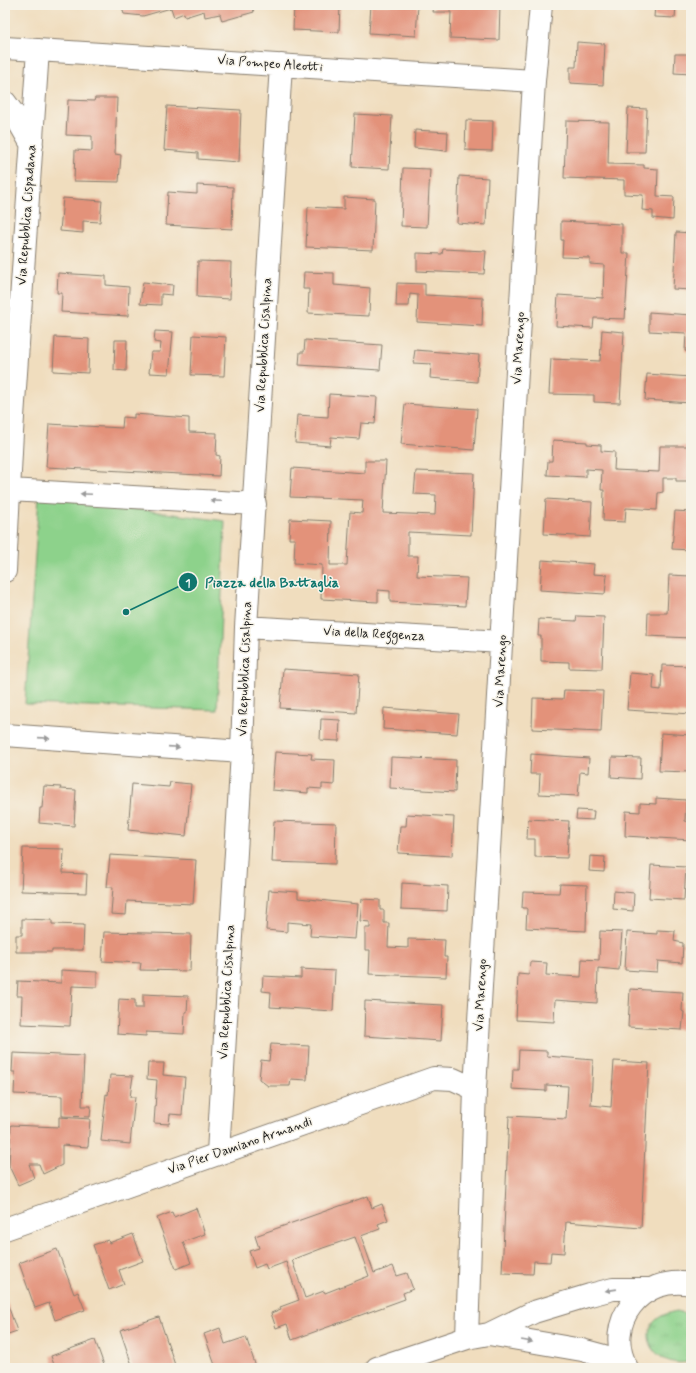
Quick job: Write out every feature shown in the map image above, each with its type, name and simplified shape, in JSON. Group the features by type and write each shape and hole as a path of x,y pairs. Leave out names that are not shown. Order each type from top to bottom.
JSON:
{"street":[{"name":"Via Marengo","path":"468,1338 476,1089 534,81 540,5"},
{"name":"Via Pompeo Aleotti","path":"5,48 534,81"},
{"name":"Via Repubblica Cispadana","path":"5,571 10,490 9,432 32,145 38,50"},
{"name":"Via Repubblica Cisalpina","path":"218,1153 242,752 246,627 281,65"},
{"path":"5,102 16,117 32,145"},
{"path":"10,490 254,504"},
{"name":"Via della Reggenza","path":"246,627 502,642"},
{"path":"5,735 242,752"},
{"name":"Via Pier Damiano Armandi","path":"5,1229 434,1078 453,1079 476,1089"},
{"path":"625,1364 620,1342 622,1323 631,1306 640,1296 650,1289 662,1284 683,1283 691,1267"},
{"path":"377,1368 468,1338 489,1334 534,1312 590,1295 613,1289 650,1289"},
{"path":"489,1334 582,1350 625,1364"}],"green space":[{"path":"39,496 225,521 217,710 25,704"},
{"path":"677,1311 691,1316 691,1361 677,1363 666,1360 656,1353 651,1344 649,1334 652,1324 661,1316"}],"building":[{"path":"121,5 252,5 254,12 222,21 220,14 205,17 204,11 185,17 184,13 174,17 171,8 143,16 124,14"},
{"path":"294,5 340,5 339,32 293,30"},
{"path":"371,5 418,5 416,36 369,33"},
{"path":"434,5 500,5 499,40 450,38 451,12 433,12"},
{"path":"655,5 676,5 675,18 654,17"},
{"path":"577,42 605,44 603,85 570,83 570,67 576,67"},
{"path":"675,54 691,54 691,74 674,73"},
{"path":"95,98 117,98 115,154 121,155 119,182 74,181 75,150 92,151 92,136 66,135 68,100 94,101"},
{"path":"167,106 241,110 239,162 198,159 198,153 164,150"},
{"path":"628,108 647,109 645,152 626,152"},
{"path":"355,114 392,116 389,169 352,167"},
{"path":"466,120 493,121 492,151 465,150"},
{"path":"566,121 609,122 608,164 644,165 644,168 658,169 657,196 674,197 673,220 653,218 653,211 642,210 643,195 624,194 624,180 564,178"},
{"path":"415,130 448,132 447,151 414,148"},
{"path":"403,168 430,169 427,227 401,226"},
{"path":"459,176 488,178 486,225 457,223"},
{"path":"197,185 233,187 232,229 166,225 168,192 197,194"},
{"path":"344,197 375,199 373,250 306,247 308,207 344,209"},
{"path":"63,198 102,201 100,222 83,221 83,233 60,231"},
{"path":"561,221 622,224 622,253 629,253 625,319 594,318 593,328 556,326 558,295 603,298 604,265 590,264 590,258 562,257 563,240 561,240"},
{"path":"676,232 691,233 691,290 673,289"},
{"path":"443,249 486,251 484,274 417,271 417,253 442,254"},
{"path":"198,261 231,262 230,299 197,297"},
{"path":"304,272 334,273 334,285 370,288 369,316 308,313 309,289 303,289"},
{"path":"58,273 106,276 106,285 129,287 128,316 61,312 62,293 57,293"},
{"path":"143,282 173,285 172,295 161,294 161,305 140,304"},
{"path":"397,283 425,284 425,295 483,298 482,326 417,322 418,295 410,294 409,306 396,306"},
{"path":"649,312 691,315 691,352 685,351 686,333 649,331"},
{"path":"602,330 624,332 620,403 594,402 594,395 549,394 551,359 600,361"},
{"path":"155,331 173,332 169,374 149,373 151,352 160,352 161,343 154,342"},
{"path":"193,335 226,337 224,376 191,375"},
{"path":"55,337 89,339 88,373 53,371"},
{"path":"115,340 127,340 126,371 114,370"},
{"path":"305,340 382,345 380,370 299,365 300,352 304,352"},
{"path":"415,350 479,355 477,382 430,378 431,364 413,363"},
{"path":"647,374 691,377 691,403 645,400"},
{"path":"329,394 377,397 375,424 361,423 359,439 331,437 330,446 295,443 297,415 328,417"},
{"path":"405,404 477,409 474,450 401,444"},
{"path":"134,414 189,418 189,432 217,433 216,455 220,456 219,476 46,467 49,424 122,428 123,417 134,418"},
{"path":"553,440 587,442 587,444 601,445 601,451 615,452 614,470 659,472 660,446 691,446 691,481 676,481 676,478 663,478 663,492 658,493 657,510 626,508 625,522 603,521 604,490 601,490 602,470 586,469 586,477 547,475 548,461 552,461"},
{"path":"365,461 386,461 383,513 435,515 436,495 414,494 416,471 474,473 471,535 408,532 408,556 418,556 417,576 467,578 465,606 390,602 390,591 378,590 378,602 321,599 322,565 294,563 295,539 289,539 290,519 331,521 330,565 347,565 350,512 362,513 363,500 290,497 292,468 365,473"},
{"path":"546,499 592,502 590,537 544,534"},
{"path":"675,511 691,512 691,550 672,549"},
{"path":"542,560 594,564 593,574 607,575 605,594 540,590"},
{"path":"669,575 691,576 691,638 647,636 648,613 667,613"},
{"path":"577,616 604,617 602,669 569,668 569,662 541,661 541,636 538,636 539,619 576,621"},
{"path":"662,665 691,666 691,714 627,710 630,673 654,675 653,689 661,690"},
{"path":"283,669 359,674 356,713 280,708"},
{"path":"564,690 603,691 601,732 532,729 533,698 563,699"},
{"path":"384,708 459,714 457,734 383,729"},
{"path":"321,719 340,720 339,741 320,740"},
{"path":"661,733 691,735 690,772 659,771"},
{"path":"275,752 312,754 311,759 335,760 334,785 322,784 322,789 308,788 308,793 272,790"},
{"path":"531,754 589,758 588,773 580,772 578,796 539,794 540,774 530,774"},
{"path":"391,757 456,760 455,792 390,788"},
{"path":"612,757 641,758 640,779 611,777"},
{"path":"170,782 191,784 186,836 128,830 132,784 169,787"},
{"path":"44,786 76,790 74,826 39,823"},
{"path":"656,798 686,800 685,821 691,822 691,840 625,836 626,811 640,812 640,803 656,804"},
{"path":"577,810 594,811 593,820 576,819"},
{"path":"407,814 454,817 452,856 398,853 400,826 406,826"},
{"path":"528,819 569,821 567,858 535,857 535,839 527,839"},
{"path":"274,821 336,823 335,864 272,862"},
{"path":"23,848 64,849 63,873 87,874 86,893 21,891"},
{"path":"110,855 196,860 193,904 127,901 126,915 111,914 113,887 107,887"},
{"path":"590,856 605,857 604,872 589,871"},
{"path":"651,865 686,867 684,900 649,898"},
{"path":"402,883 448,886 447,911 401,909"},
{"path":"560,884 587,885 586,931 526,928 527,908 522,908 523,892 559,893"},
{"path":"269,890 298,892 298,898 358,904 355,939 310,936 311,924 287,922 287,932 266,930"},
{"path":"614,891 634,893 633,911 613,909"},
{"path":"362,899 380,900 380,910 384,910 384,923 389,923 388,947 408,948 408,939 445,940 444,957 447,957 446,977 369,974 370,950 365,950 365,928 370,928 370,922 360,921"},
{"path":"22,919 52,920 52,924 84,925 83,950 16,952 16,935 22,935"},
{"path":"657,930 675,931 674,941 683,943 682,963 658,961 657,972 625,970 627,932 657,934"},
{"path":"600,931 622,932 619,970 598,968 597,1003 555,1000 554,1022 516,1020 518,974 529,975 530,962 547,963 546,975 581,977 582,959 599,960"},
{"path":"104,932 191,934 190,971 140,970 141,963 102,961"},
{"path":"301,969 335,971 333,1011 270,1007 271,992 262,991 263,976 301,978"},
{"path":"61,970 97,972 97,987 72,986 70,1026 21,1024 22,996 17,996 18,981 61,983"},
{"path":"630,989 683,992 682,1011 684,1012 682,1030 628,1027"},
{"path":"143,994 188,996 187,1012 185,1012 184,1034 146,1032 146,1036 117,1034 119,999 135,1000 135,1008 143,1008"},
{"path":"365,1001 443,1005 441,1041 364,1036"},
{"path":"271,1044 309,1046 307,1080 291,1079 290,1086 268,1086 259,1079 261,1060 269,1061"},
{"path":"519,1050 547,1051 547,1056 593,1060 591,1105 611,1107 614,1061 649,1063 641,1228 566,1222 564,1253 551,1252 550,1262 534,1261 533,1274 502,1273 509,1116 566,1119 568,1086 546,1085 546,1091 512,1089 513,1069 518,1069"},
{"path":"13,1053 84,1056 82,1106 91,1106 90,1117 62,1116 62,1096 14,1094 15,1072 12,1072"},
{"path":"148,1063 164,1063 163,1075 185,1077 182,1115 170,1114 169,1124 154,1123 157,1080 147,1079"},
{"path":"110,1075 133,1076 130,1097 135,1097 130,1144 101,1141 106,1094 108,1095"},
{"path":"59,1117 90,1119 88,1147 62,1145 62,1165 43,1174 39,1164 29,1164 34,1178 18,1185 9,1166 11,1125 59,1127"},
{"path":"368,1196 372,1208 382,1204 388,1220 378,1224 380,1229 361,1236 374,1273 393,1266 397,1276 407,1273 413,1289 403,1293 405,1299 292,1340 287,1324 276,1328 271,1313 281,1309 280,1307 299,1300 286,1262 267,1269 265,1264 255,1268 249,1251 259,1248 255,1236","holes":["355,1237 369,1276 325,1293 324,1291 305,1298 292,1260"]},
{"path":"196,1208 205,1234 183,1242 191,1263 176,1269 157,1218 172,1212 174,1217"},
{"path":"133,1234 143,1261 119,1270 124,1284 109,1290 93,1245 108,1240 109,1243"},
{"path":"57,1249 74,1294 78,1292 85,1310 55,1320 49,1303 35,1308 19,1263"},
{"path":"5,1297 17,1331 5,1335"},
{"path":"159,1317 176,1368 133,1368 120,1330"},
{"path":"220,1328 225,1344 246,1337 256,1367 216,1368 204,1334"},
{"path":"95,1340 105,1368 55,1368 51,1356"}],"place":[{"name":"Piazza della Battaglia","path":"126,612"}]}
